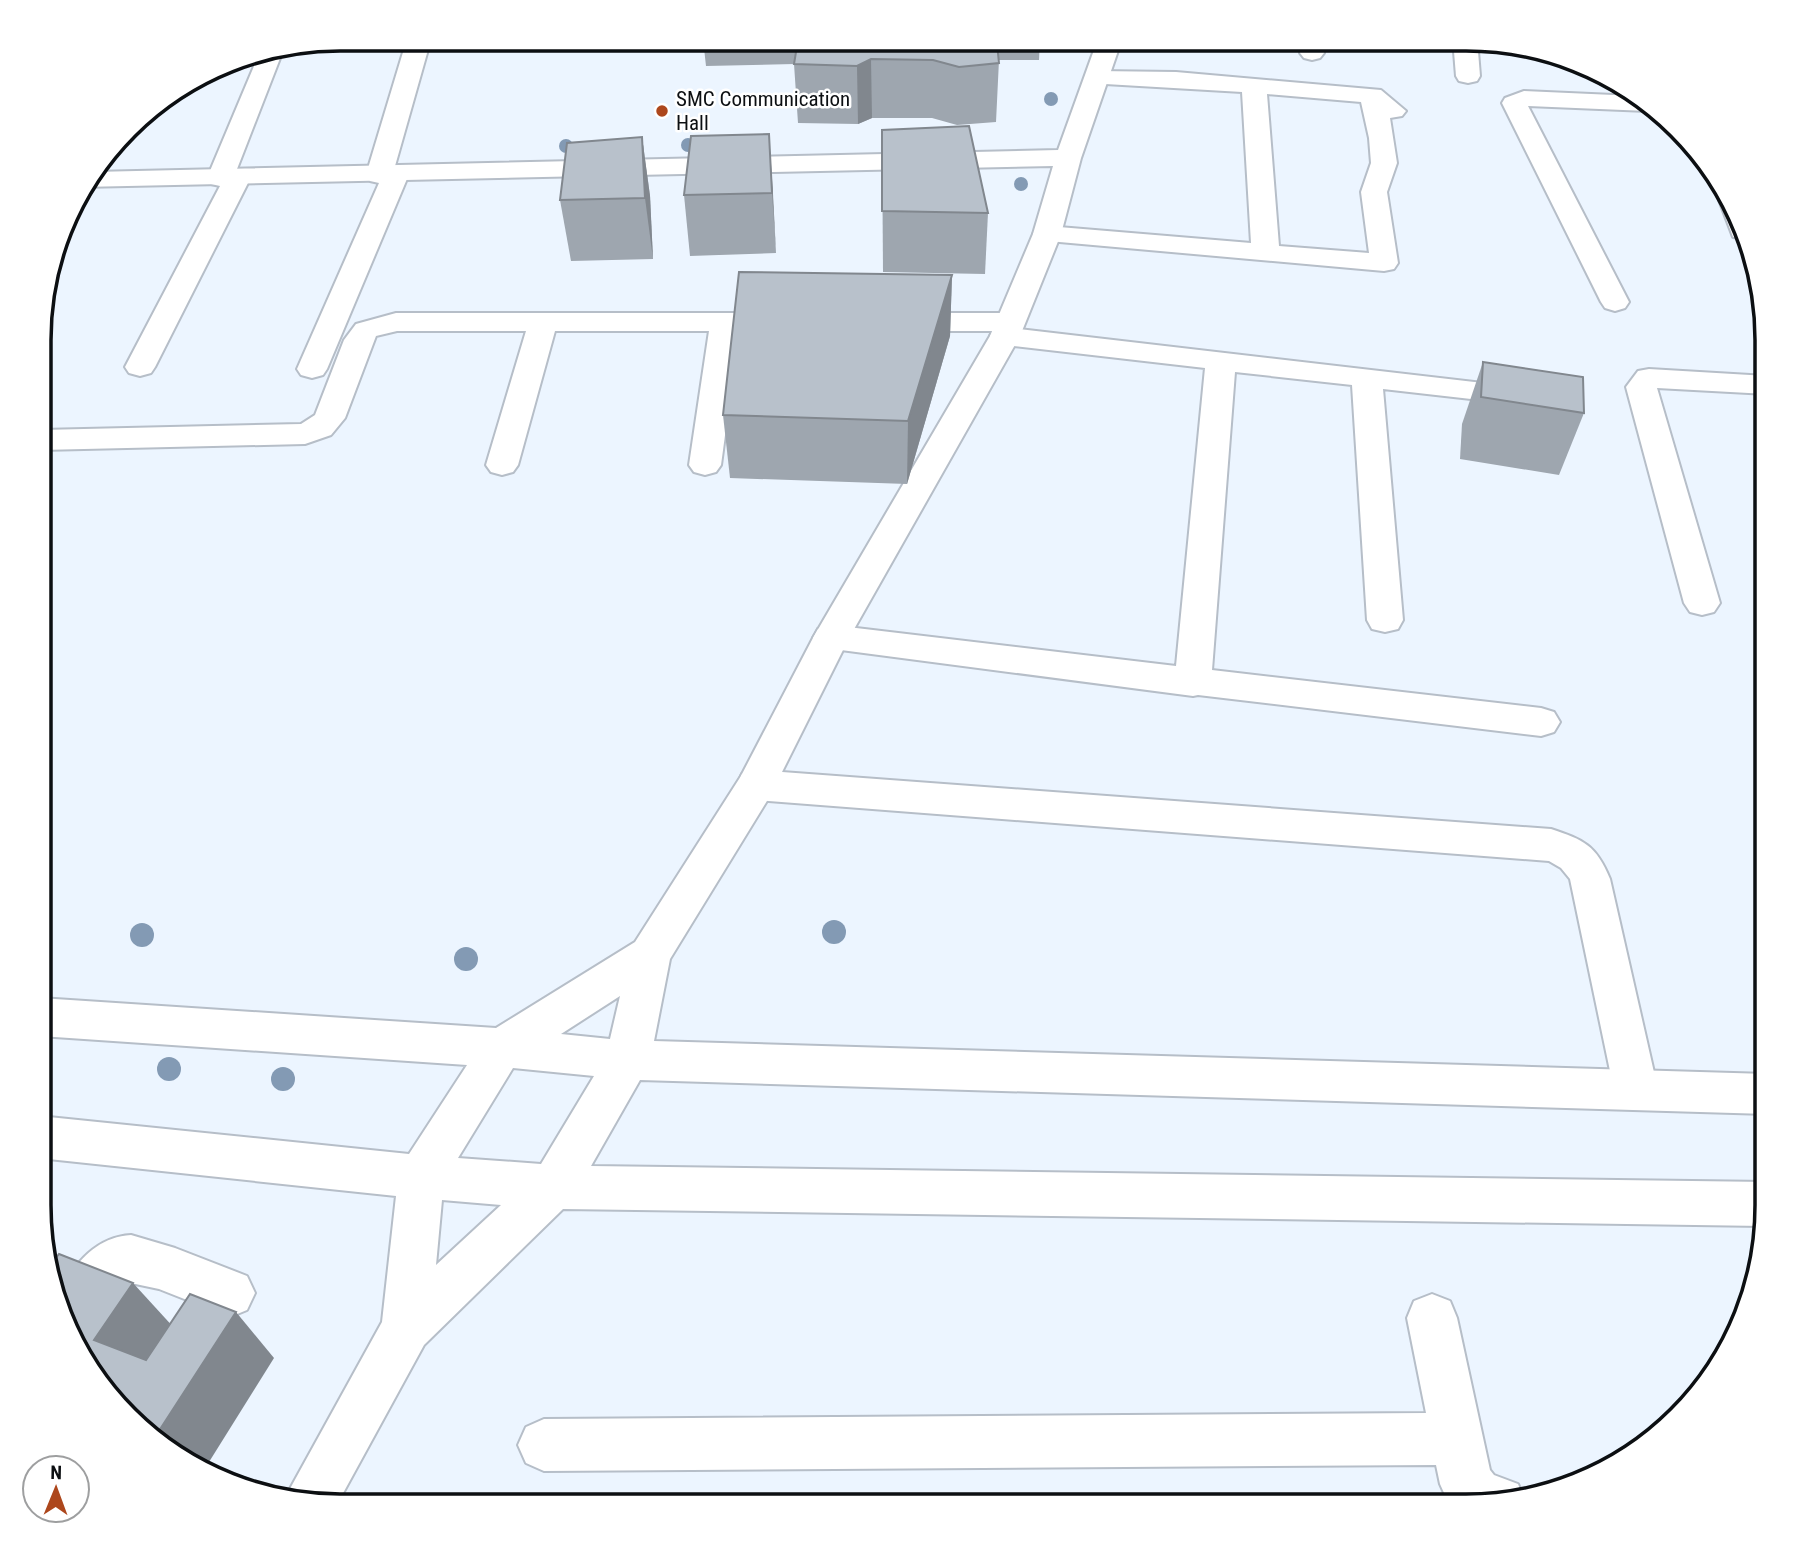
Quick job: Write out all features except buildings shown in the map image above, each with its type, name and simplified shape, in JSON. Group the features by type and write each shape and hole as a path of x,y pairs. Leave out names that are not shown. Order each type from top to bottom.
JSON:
{"street":[{"path":"312,369 387,174 416,51"},
{"path":"314,1493 406,1328 553,1187 628,1060 650,955 757,785 831,638 1007,329 1047,234 1068,158 1106,51"},
{"path":"1466,51 1468,76"},
{"path":"140,367 229,177 270,60"},
{"path":"1097,78 1176,79 1372,95 1401,116"},
{"path":"1254,87 1266,253"},
{"path":"1047,234 1384,263 1374,192 1384,163 1382,138 1372,95"},
{"path":"1615,302 1514,103 1524,98 1633,103"},
{"path":"98,181 1068,158"},
{"path":"51,440 304,434 320,428 329,418 359,340 366,330 396,321 820,322"},
{"path":"502,465 543,322"},
{"path":"705,464 725,322"},
{"path":"873,322 1007,329 1221,361 1515,395"},
{"path":"1193,683 1221,361"},
{"path":"1702,603 1641,387 1649,379 1668,377 1755,384"},
{"path":"1367,378 1385,620"},
{"path":"831,638 1193,683 1541,722"},
{"path":"757,785 1551,845 1574,853 1584,863 1590,878 1636,1090"},
{"path":"406,1328 421,1177 502,1048 650,955"},
{"path":"51,1018 502,1048 628,1060 1755,1094"},
{"path":"51,1138 421,1177 553,1187 1755,1204"},
{"path":"71,1312 102,1271 122,1259 140,1259 230,1293"},
{"path":"1433,1318 1466,1484 1475,1494"},
{"path":"544,1445 1458,1439"}],"place":[{"name":"SMC Communication Hall","path":"662,111"}]}
